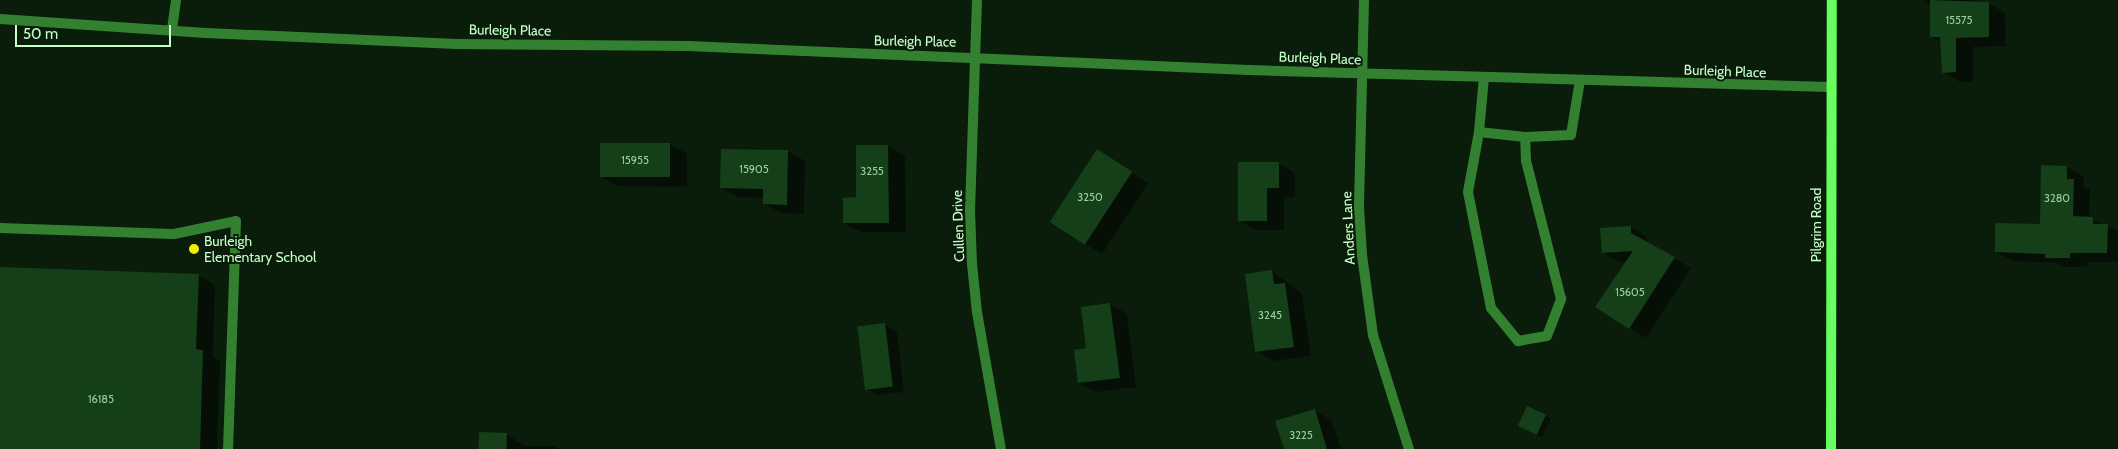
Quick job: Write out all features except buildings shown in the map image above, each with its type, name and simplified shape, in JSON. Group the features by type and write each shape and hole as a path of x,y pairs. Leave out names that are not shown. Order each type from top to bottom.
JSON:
{"main road":[{"name":"Pilgrim Road","path":"1831,449 1830,87 1832,0"}],"street":[{"path":"172,29 176,0"},
{"name":"Cullen Drive","path":"978,0 970,210 972,264 977,312 1001,449"},
{"name":"Anders Lane","path":"1364,0 1359,208 1366,293 1385,377 1409,449"},
{"name":"Burleigh Place","path":"0,19 457,44 688,46 940,58 975,56 1361,73 1830,87"},
{"path":"1484,77 1479,132 1468,192 1491,308 1518,342 1547,336 1561,299 1526,161 1525,136"},
{"path":"1479,132 1525,136 1571,135 1580,80"},
{"path":"0,228 174,234 236,221 228,449"}],"place":[{"name":"Burleigh Elementary School","path":"194,249"}]}
